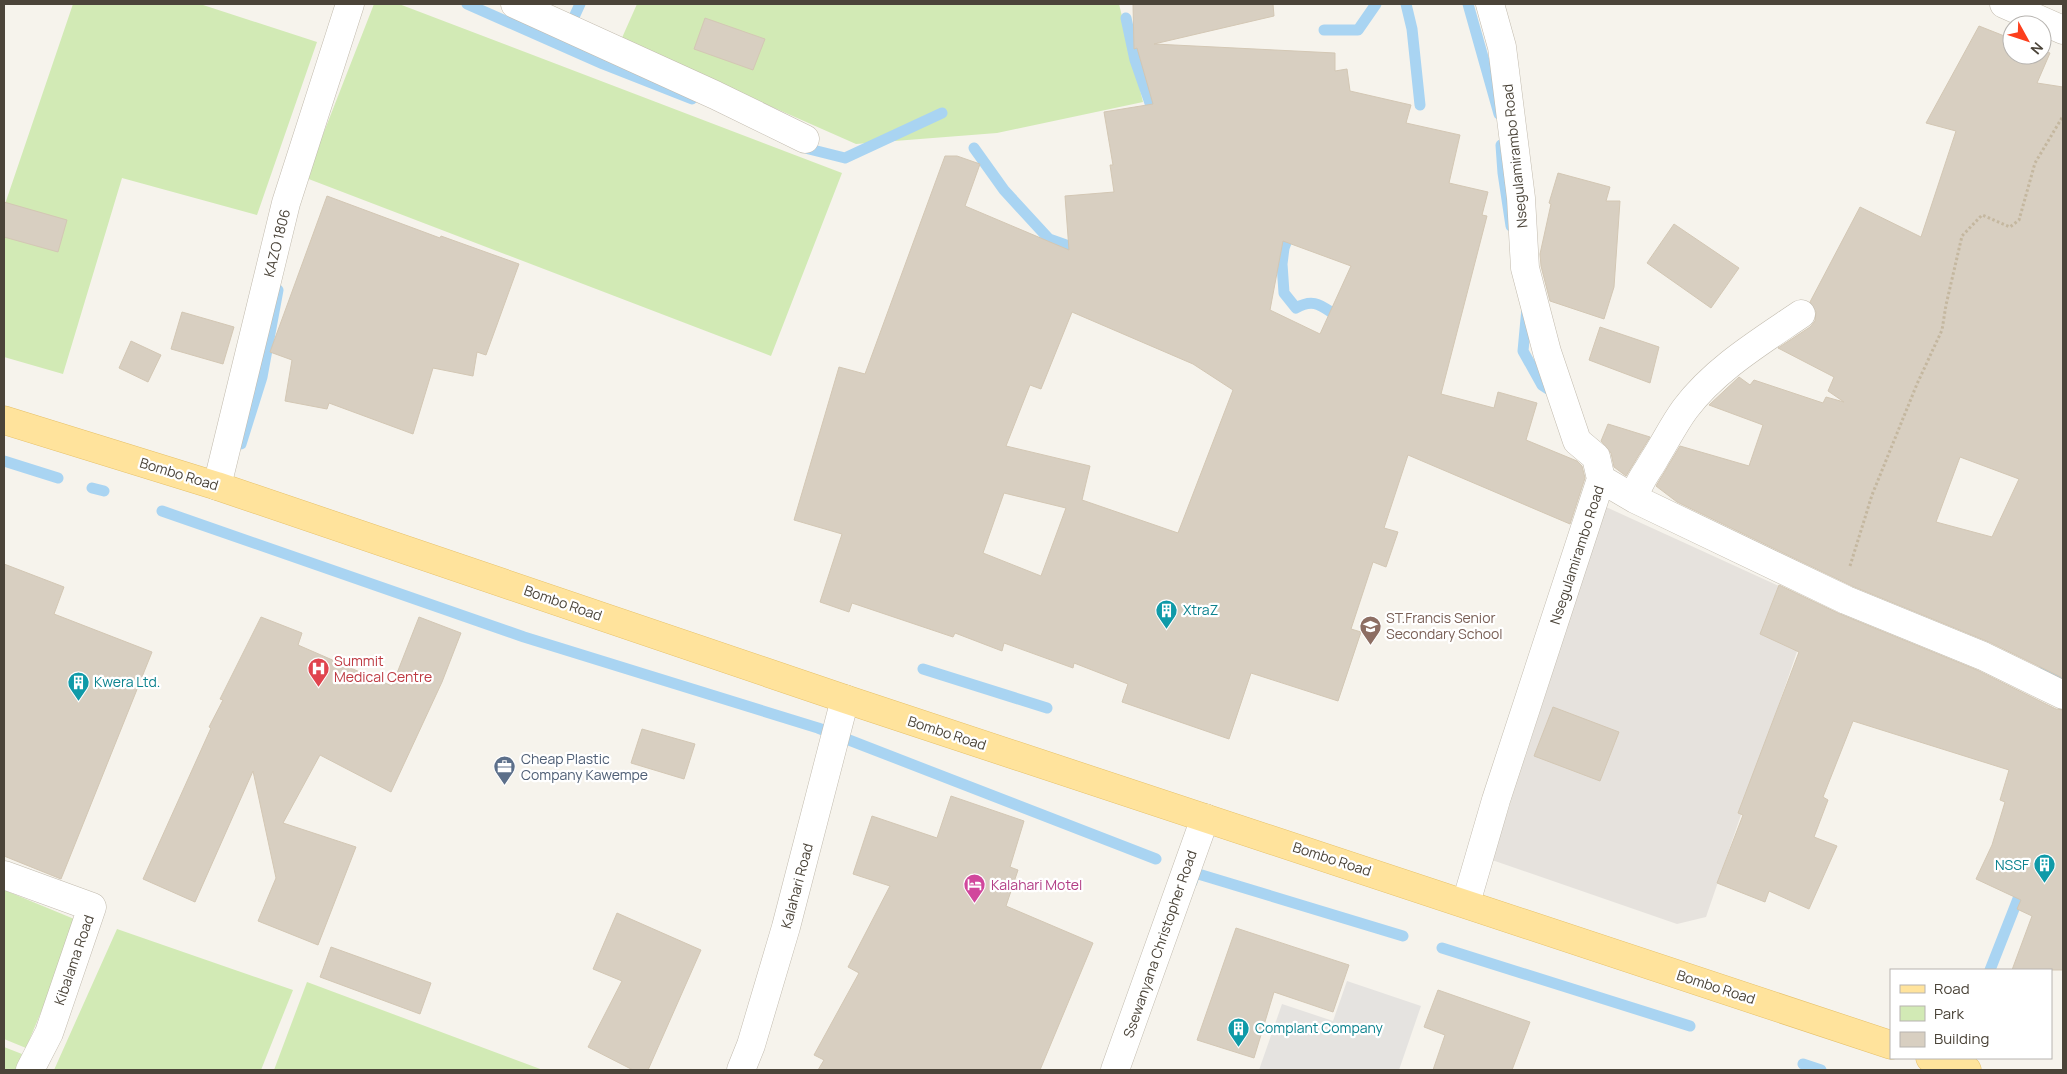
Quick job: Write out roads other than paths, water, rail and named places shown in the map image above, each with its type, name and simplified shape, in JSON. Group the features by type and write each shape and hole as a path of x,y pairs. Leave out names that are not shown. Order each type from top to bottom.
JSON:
{"main road":[{"name":"Bombo Road","path":"4,420 217,486 844,699 1890,1045"},
{"path":"1933,1059 1967,1070"}],"street":[{"name":"KAZO 1806","path":"217,486 286,203 350,4"},
{"path":"515,4 805,139"},
{"name":"Nsegulamirambo Road","path":"1466,903 1496,800 1601,479 1596,458 1577,441 1547,352 1526,268 1521,198 1502,47 1490,4"},
{"path":"2004,4 2063,30"},
{"path":"1635,499 1636,490 1685,409 1700,392 1728,364 1801,314"},
{"path":"1601,479 1635,499 1838,596 1983,656 2063,695"},
{"name":"Kalahari Road","path":"741,1070 751,1045 786,927 844,699"},
{"name":"Ssewanyana Christopher Road","path":"1115,1070 1204,818"},
{"name":"Kibalama Road","path":"4,875 92,907 49,1033 30,1070"}],"waterway":[{"path":"467,4 603,64 692,99"},
{"path":"569,28 580,4"},
{"path":"1324,30 1358,30 1376,4"},
{"path":"1406,4 1412,29 1420,105"},
{"path":"1468,4 1499,114"},
{"path":"1126,18 1135,60 1151,106 1152,118"},
{"path":"799,145 845,158 942,113"},
{"path":"1501,145 1511,226"},
{"path":"974,148 1004,190 1049,239 1083,251"},
{"path":"1291,229 1284,248 1282,264 1284,293 1296,308 1313,303 1339,317 1337,320"},
{"path":"241,444 262,377 278,290"},
{"path":"1527,308 1523,351 1542,385 1556,394"},
{"path":"4,461 58,478"},
{"path":"92,488 104,491"},
{"path":"162,511 524,637 818,728 1156,859"},
{"path":"923,669 1047,708"},
{"path":"2045,669 2063,683"},
{"path":"1192,882 1195,873 1403,936"},
{"path":"1990,969 2023,886"},
{"path":"1442,948 1690,1026"},
{"path":"1803,1064 1821,1070"}],"place":[{"name":"XtraZ","path":"1167,629"},
{"name":"ST.Francis Senior Secondary School","path":"1370,645"},
{"name":"Summit Medical Centre","path":"318,688"},
{"name":"Kwera Ltd.","path":"78,701"},
{"name":"Cheap Plastic Company Kawempe","path":"505,786"},
{"name":"NSSF","path":"2045,884"},
{"name":"Kalahari Motel","path":"975,904"},
{"name":"Complant Company","path":"1239,1047"}]}
